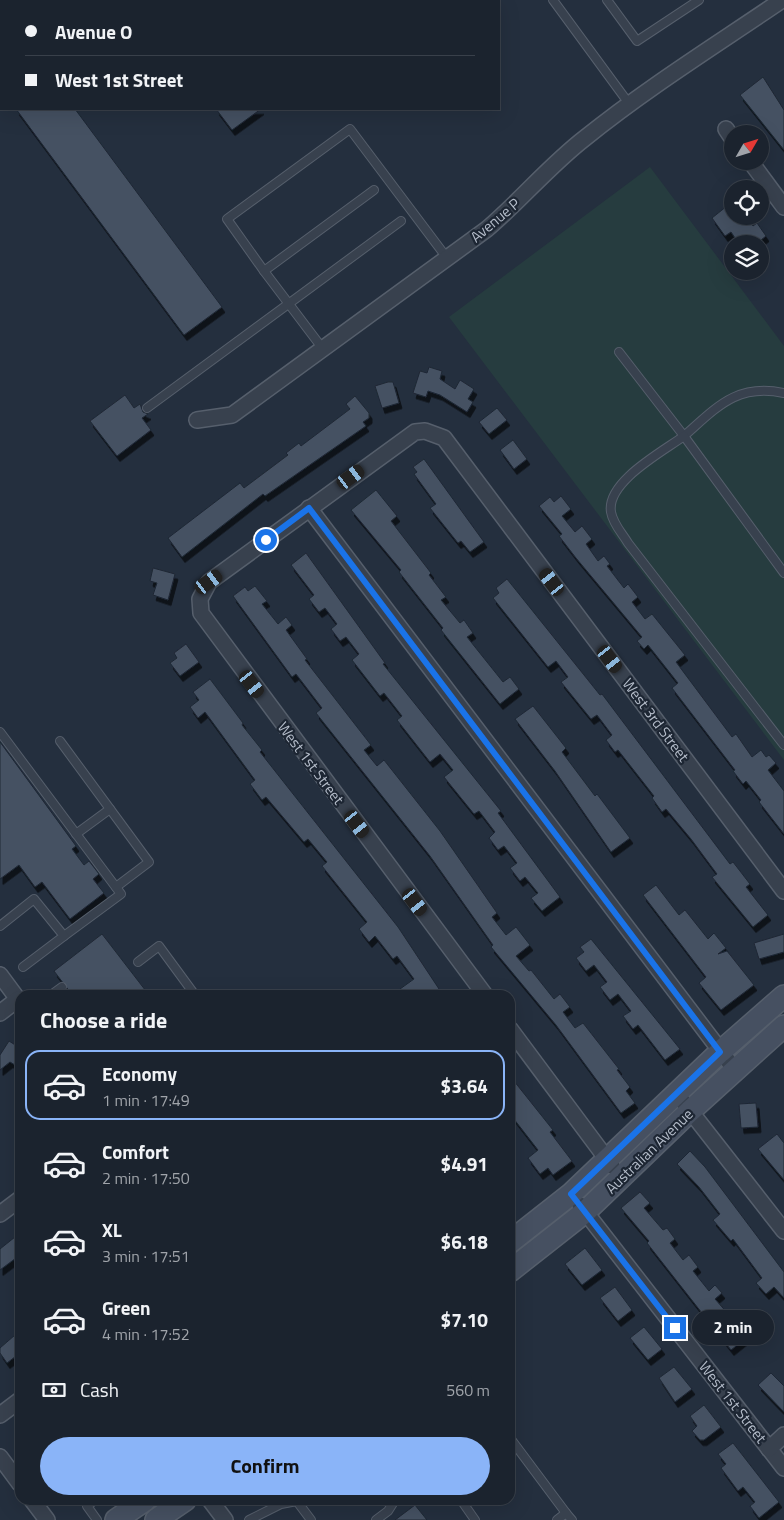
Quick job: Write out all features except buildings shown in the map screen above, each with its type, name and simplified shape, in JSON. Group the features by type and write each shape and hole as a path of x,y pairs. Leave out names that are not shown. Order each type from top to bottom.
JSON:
{"main road":[{"name":"Australian Avenue","path":"515,1238 571,1194 720,1052 784,996"},
{"name":"Australian Avenue","path":"515,1266 585,1212 690,1111 784,1026"},
{"path":"116,1520 136,1505"},
{"path":"156,1520 178,1505"}],"street":[{"name":"Avenue P","path":"197,420 232,415 487,229 518,202 583,139 630,104 782,0"},
{"path":"757,170 784,207"},
{"name":"West 3rd Street","path":"309,508 406,436 425,431 435,433 444,438 784,890"},
{"path":"309,508 735,1070"},
{"name":"West 1st Street","path":"309,508 209,582 200,599 201,613 481,990"},
{"path":"0,975 15,996"},
{"path":"0,1013 15,1004"},
{"path":"515,1036 622,1178"},
{"path":"677,1094 784,1231"},
{"name":"West 1st Street","path":"571,1194 784,1468"},
{"path":"1,1212 15,1202"},
{"path":"0,1415 15,1404"},
{"path":"769,1449 784,1435"},
{"path":"0,1457 15,1477"},
{"path":"36,1505 47,1520"},
{"path":"214,1505 225,1520"}],"lane":[{"path":"553,0 630,104"},
{"path":"607,0 637,41 699,0"},
{"path":"322,349 227,219 350,129 447,258"},
{"path":"264,271 374,190"},
{"path":"147,408 401,221"},
{"path":"619,352 684,436 784,573"},
{"path":"784,393 769,390 742,392 720,406 684,436 623,480 613,496 611,511 615,524 784,746"},
{"path":"0,732 121,894 22,968"},
{"path":"60,741 149,862 116,887"},
{"path":"76,834 110,809"},
{"path":"0,926 34,899 64,936"},
{"path":"138,962 159,946 191,990"},
{"path":"58,990 62,987"},
{"path":"515,1445 569,1517 557,1520"},
{"path":"88,1505 87,1506 97,1520"},
{"path":"249,1520 279,1505"},
{"path":"300,1505 311,1520"},
{"path":"376,1520 388,1511 392,1505"},
{"path":"464,1505 475,1520"}],"green space":[{"path":"650,167 724,266 724,280 735,280 784,346 784,760 449,317"}],"route":[{"path":"266,540 309,508 720,1052 571,1194 675,1328"}]}
